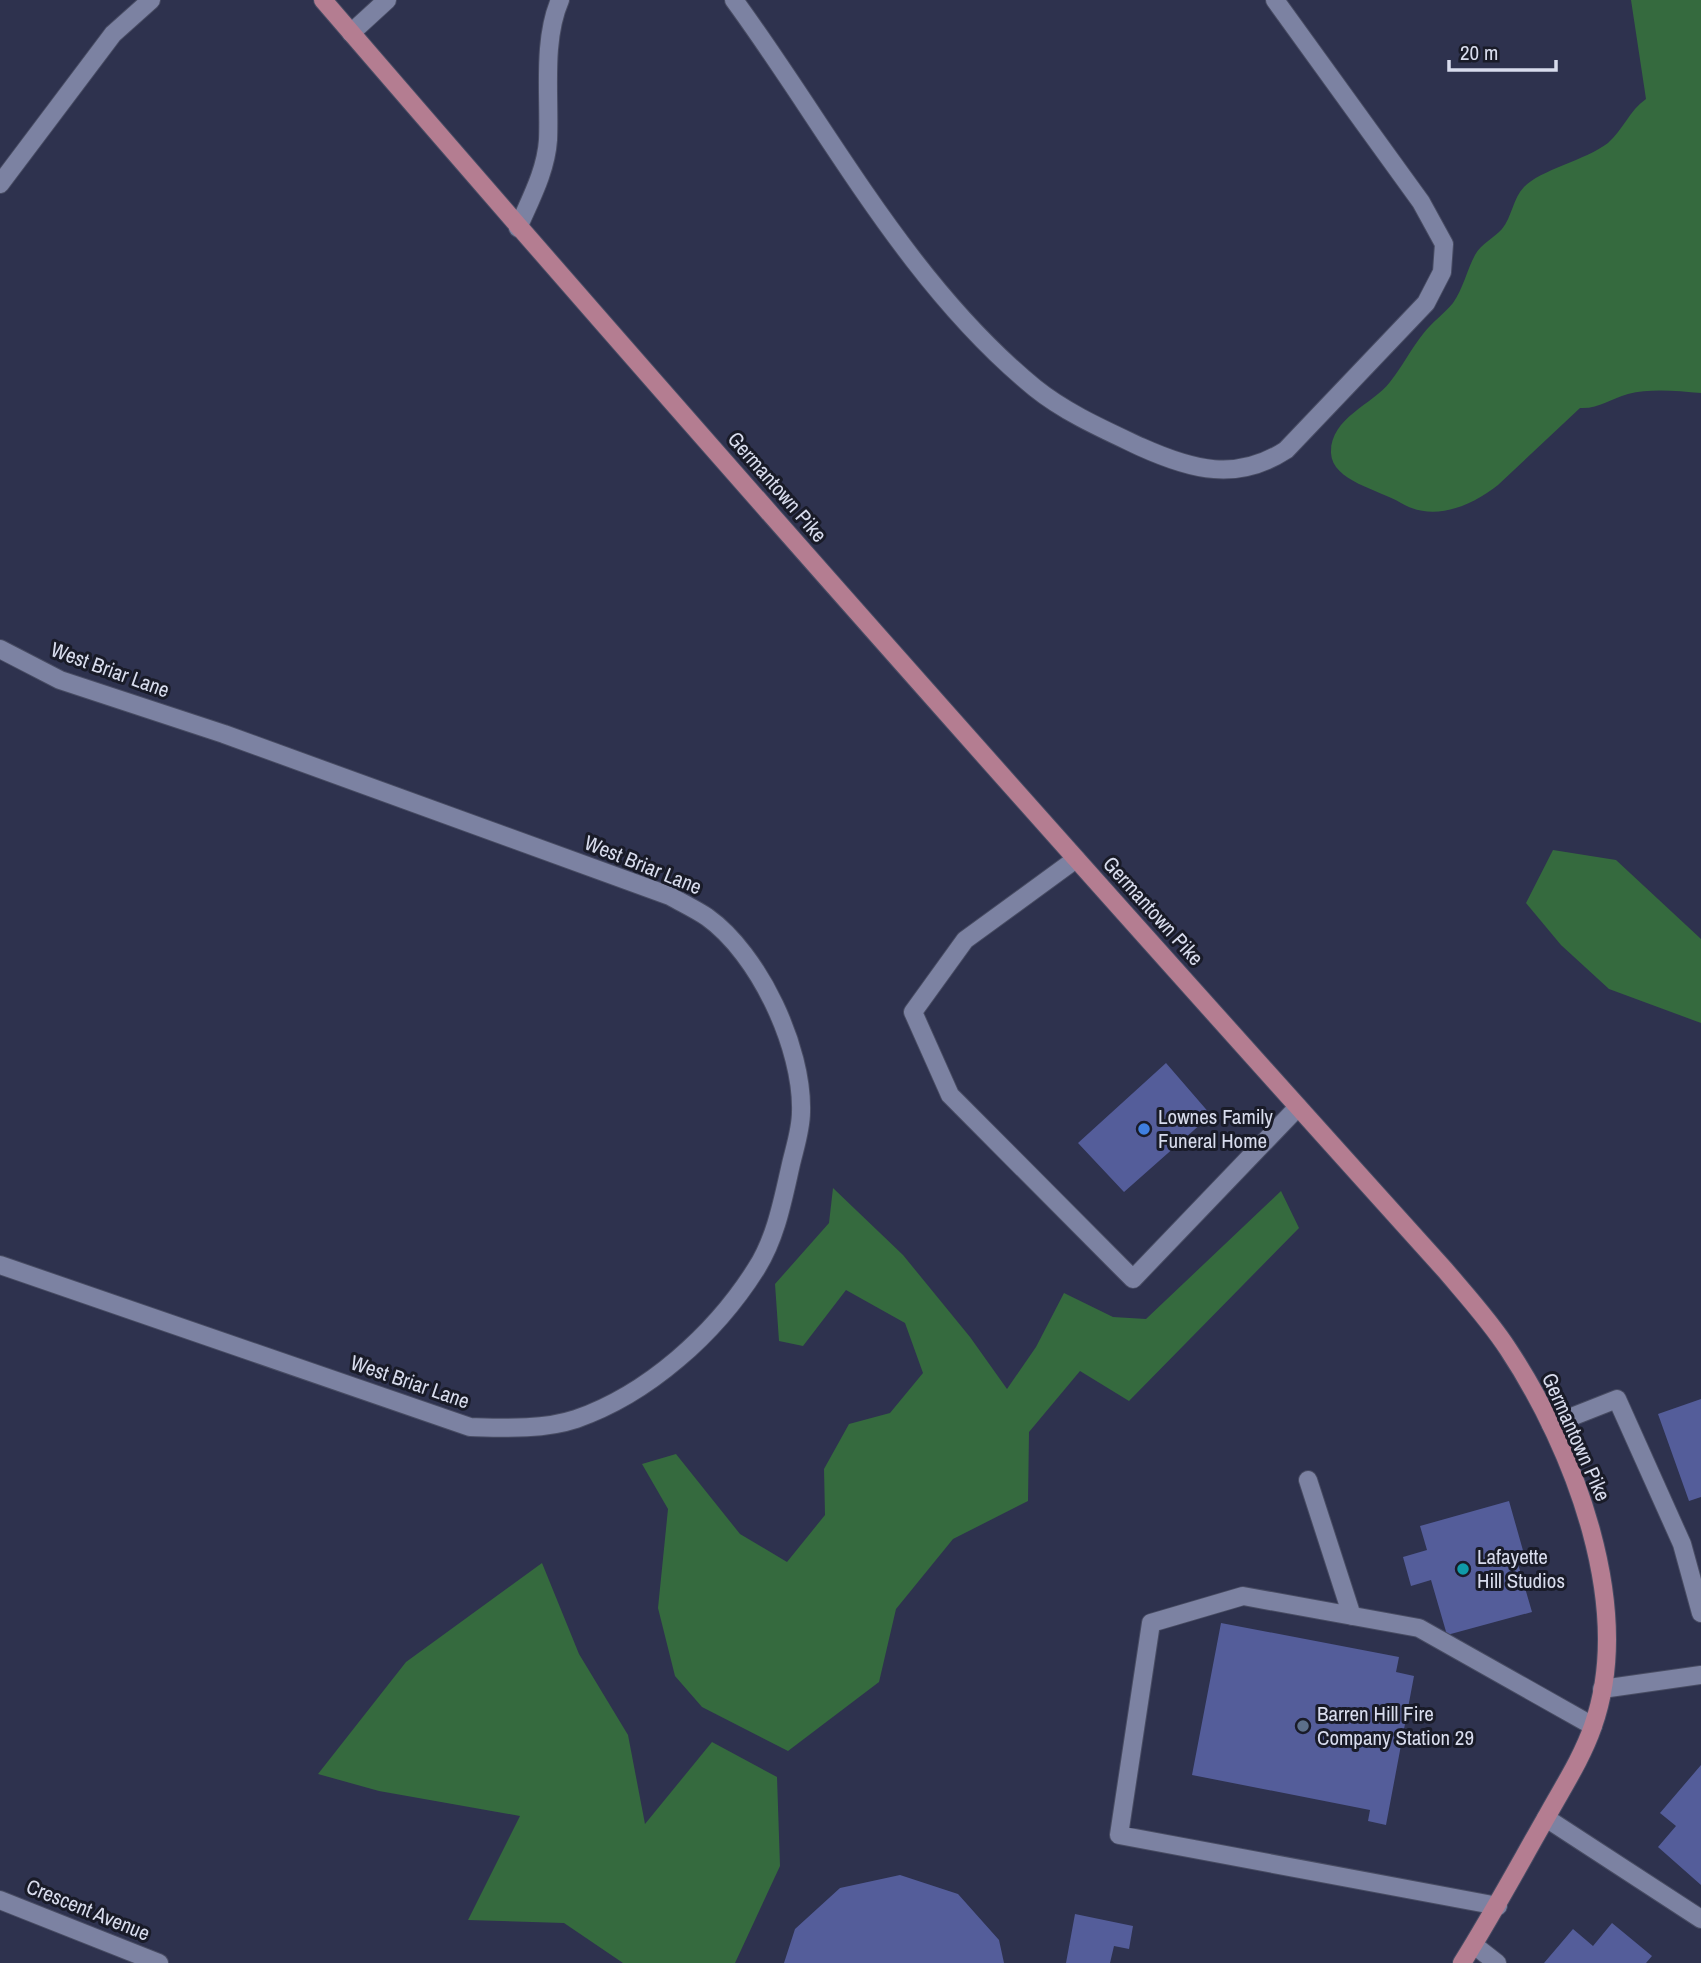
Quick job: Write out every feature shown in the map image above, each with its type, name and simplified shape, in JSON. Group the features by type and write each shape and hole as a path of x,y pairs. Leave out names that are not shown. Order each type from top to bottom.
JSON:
{"main road":[{"name":"Germantown Pike","path":"323,0 518,228 1484,1316 1530,1384 1574,1479 1600,1574 1606,1656 1593,1726 1498,1906 1462,1963"}],"street":[{"path":"0,184 113,34 151,0"},
{"path":"351,33 387,0"},
{"path":"518,228 538,183 548,144 548,70 560,0"},
{"path":"734,0 910,258 974,332 1036,389 1093,424 1174,461 1228,471 1267,462 1286,450 1426,303 1442,272 1444,244 1421,202 1275,0"},
{"name":"West Briar Lane","path":"0,649 60,680 224,734 670,896 708,917 757,973 775,1008 793,1058 801,1112 784,1196 773,1232 756,1268 725,1308 661,1374 575,1420 511,1428 470,1427 0,1265"},
{"path":"1076,859 965,940 913,1012 950,1095 1133,1279 1298,1107"},
{"path":"1550,1425 1617,1399 1682,1544 1701,1613"},
{"path":"1308,1480 1352,1616"},
{"path":"1498,1906 1119,1835 1151,1623 1243,1596 1419,1628 1593,1726"},
{"path":"1602,1689 1701,1675"},
{"path":"1546,1818 1701,1919"},
{"name":"Crescent Avenue","path":"0,1900 159,1963"},
{"path":"1474,1945 1497,1963"}],"green space":[{"path":"1631,0 1701,0 1701,393 1646,391 1628,394 1593,407 1580,408 1498,485 1476,500 1451,509 1413,509 1358,484 1339,471 1333,463 1331,453 1337,430 1390,382 1423,334 1453,303 1475,255 1502,229 1520,191 1541,175 1588,155 1608,143 1646,99"},
{"path":"1553,850 1616,860 1701,939 1701,1023 1609,989 1561,945 1526,903"},
{"path":"833,1188 903,1255 970,1337 1007,1389 1036,1347 1064,1293 1113,1317 1146,1319 1281,1191 1299,1228 1129,1401 1080,1371 1029,1432 1028,1501 953,1539 896,1609 879,1682 788,1751 702,1707 675,1676 658,1608 668,1509 642,1464 676,1454 740,1534 787,1562 825,1515 824,1469 849,1424 890,1413 923,1373 905,1323 846,1290 803,1346 779,1341 775,1284 829,1223"},
{"path":"542,1563 579,1654 628,1735 645,1824 712,1742 777,1777 780,1866 735,1963 623,1963 564,1923 468,1920 520,1816 379,1791 318,1774 406,1662"}],"building":[{"name":"Lownes Family Funeral Home","path":"1166,1063 1211,1115 1124,1192 1078,1143"},
{"path":"1701,1399 1701,1497 1689,1501 1658,1414"},
{"name":"Lafayette Hill Studios","path":"1509,1501 1524,1554 1516,1557 1532,1612 1447,1635 1431,1580 1411,1586 1403,1557 1427,1550 1420,1526"},
{"name":"Barren Hill Fire Company Station 29","path":"1221,1623 1399,1657 1396,1672 1414,1676 1386,1825 1368,1821 1370,1810 1192,1775"},
{"path":"1701,1765 1701,1885 1658,1847 1676,1826 1660,1813"},
{"path":"900,1875 958,1894 999,1940 1004,1963 784,1963 795,1929 840,1888"},
{"path":"1075,1914 1133,1926 1129,1949 1114,1946 1110,1963 1066,1963"},
{"path":"1612,1923 1652,1956 1646,1963 1544,1963 1573,1929 1593,1946"}],"place":[{"name":"Lownes Family Funeral Home","path":"1144,1129"},
{"name":"Lafayette Hill Studios","path":"1463,1569"},
{"name":"Barren Hill Fire Company Station 29","path":"1303,1726"}]}
